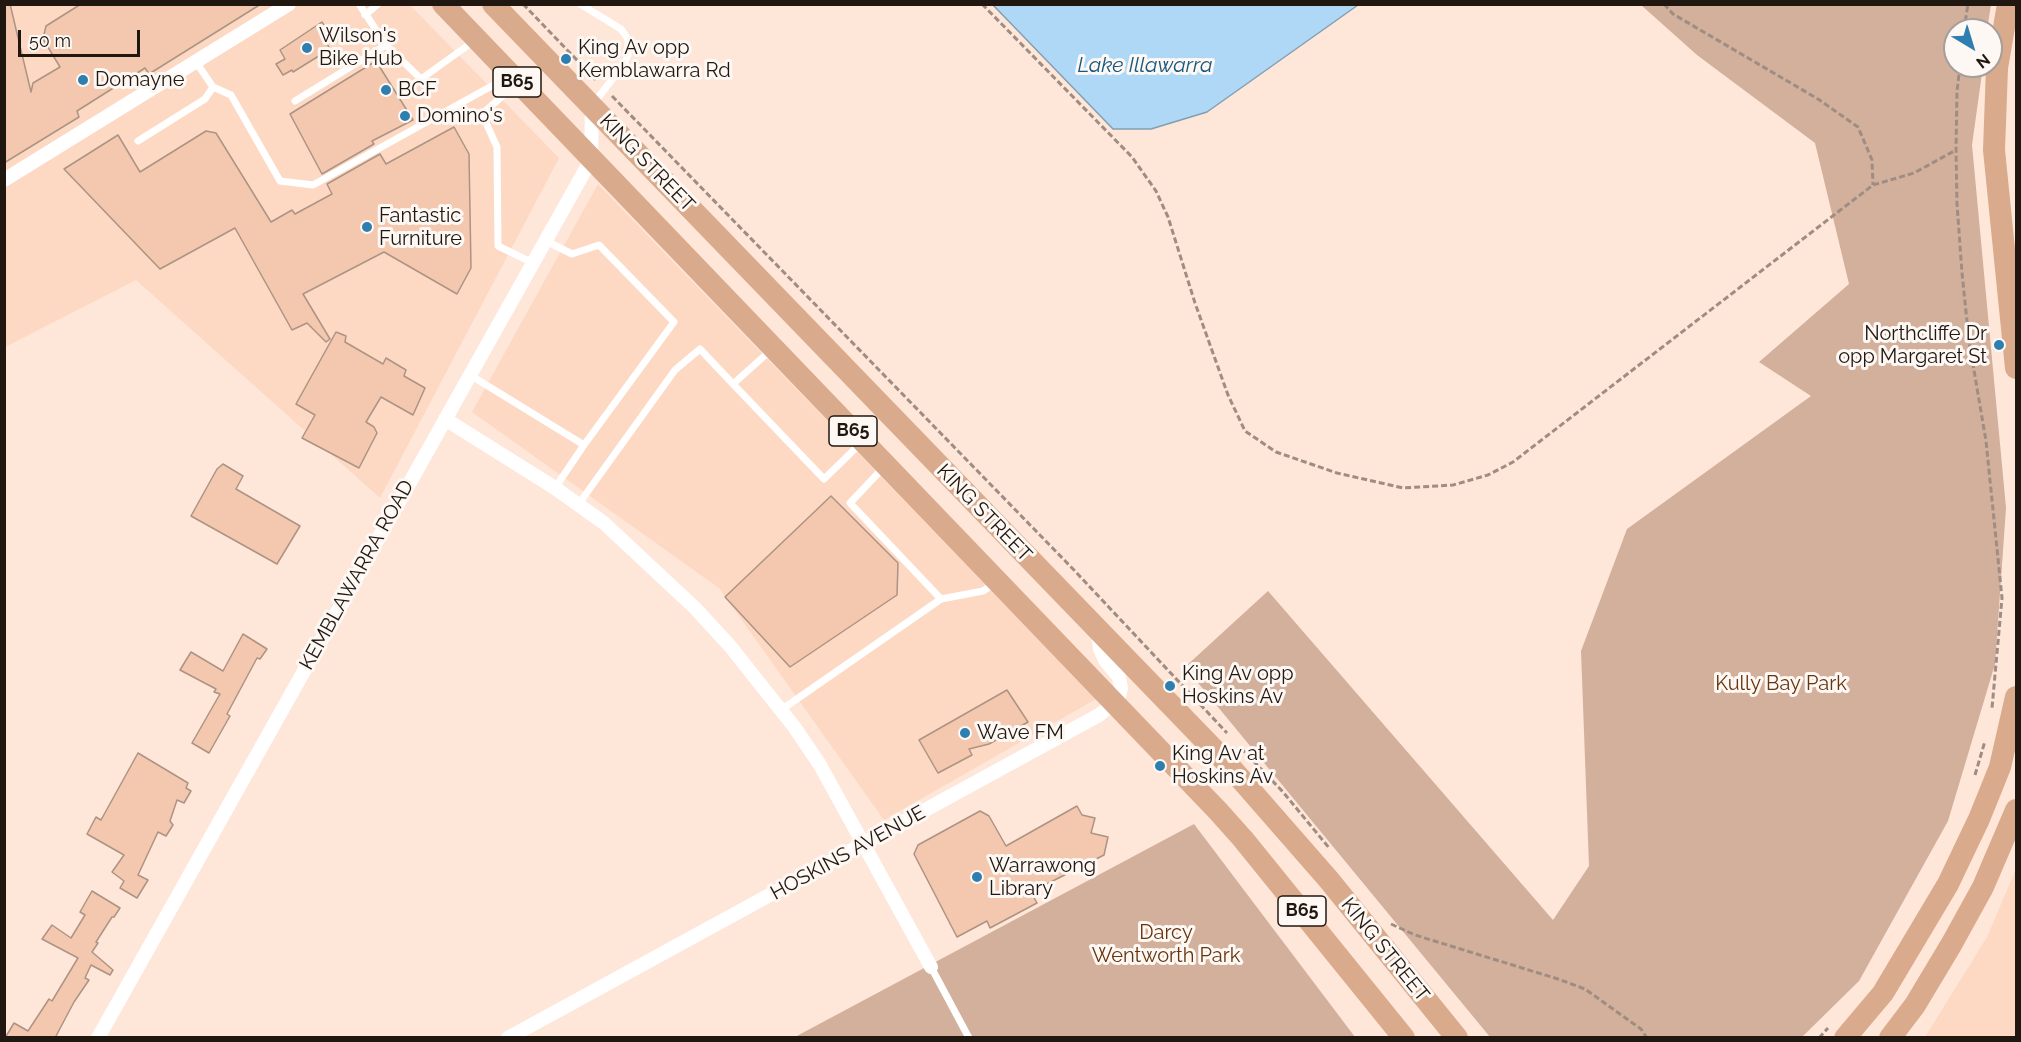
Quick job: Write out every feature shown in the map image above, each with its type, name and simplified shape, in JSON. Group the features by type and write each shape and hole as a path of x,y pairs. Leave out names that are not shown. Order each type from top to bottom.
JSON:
{"main road":[{"name":"KING STREET","path":"443,4 1243,839 1404,1038"},
{"name":"KING STREET","path":"493,4 598,98 1257,796 1457,1038"},
{"path":"2008,4 1997,68 1994,150 2016,368"},
{"path":"1839,1030 1883,993 1948,884 1979,819 2000,767 2016,697"},
{"path":"1890,1038 1915,1005 1951,945 1983,887 2016,810"}],"street":[{"path":"4,180 289,4"},
{"name":"KEMBLAWARRA ROAD","path":"98,1038 591,159 598,98"},
{"path":"445,419 555,488 624,540 730,646 781,710 820,765 932,967"},
{"path":"1098,630 1100,649 1105,660 1119,677 1121,688 1118,700 1114,703"},
{"name":"HOSKINS AVENUE","path":"508,1038 1099,715 1114,703"}],"lane":[{"path":"359,4 386,45 421,79 477,39"},
{"path":"365,15 378,4"},
{"path":"580,4 621,29 628,39 628,55 624,64 598,98"},
{"path":"295,101 386,45"},
{"path":"196,62 213,87 231,95 280,181 314,185 497,83 513,77"},
{"path":"513,77 506,93 482,114 497,147 498,246 533,264"},
{"path":"138,141 204,99 213,87"},
{"path":"546,241 572,254 599,245 674,322 555,488"},
{"path":"733,384 773,348"},
{"path":"578,505 675,370 700,349 824,479 863,441"},
{"path":"470,375 584,445"},
{"path":"886,465 850,503 941,599"},
{"path":"781,710 941,599 983,591 997,581"},
{"path":"932,967 969,1038"}],"path":[{"path":"524,4 598,98 1065,561 1229,735"},
{"path":"982,4 1132,157 1156,191 1168,217 1195,303 1228,395 1245,430 1276,452 1337,473 1403,488 1453,485 1488,474 1514,462 1873,185 1914,173 1956,150"},
{"path":"1664,4 1673,14 1818,99 1858,128 1872,160 1873,185"},
{"path":"1959,78 1956,150 1962,273 1986,441 2002,598 1992,709"},
{"path":"1975,775 1988,731"},
{"path":"1237,743 1283,792 1333,853"},
{"path":"1387,919 1392,925 1415,935 1585,989 1641,1029 1647,1038"},
{"path":"1819,1038 1839,1030"}],"shaded area":[{"path":"5,5 410,5 559,158 380,498 136,280 5,347"},
{"path":"598,184 1096,699 884,820 719,588 472,412"},
{"path":"2016,869 2016,1037 1925,1037 1987,937"}],"green space":[{"name":"Kully Bay Park","path":"1641,5 1991,5 1989,18 1943,18 1943,78 1981,78 1972,145 2006,508 1995,664 1948,821 1859,981 1802,1037 1490,1037 1185,667 1268,591 1553,920 1589,866 1581,651 1627,529 1811,396 1759,362 1849,284 1815,143 1697,55"},
{"name":"Darcy Wentworth Park","path":"1194,824 1355,1037 793,1038"}],"water":[{"name":"Lake Illawarra","path":"993,5 1358,5 1207,112 1151,129 1113,129"}],"building":[{"name":"Domayne","path":"4,4 10,4 31,92 33,83 60,67 43,39 46,26 81,4 261,4 149,74 145,68 77,111 79,117 4,163"},
{"name":"Wilson's Bike Hub","path":"322,22 333,38 326,42 330,49 293,72 292,70 283,75 276,64 285,59 280,50"},
{"path":"376,61 413,120 372,141 374,144 322,174 290,114"},
{"path":"454,127 469,154 471,268 457,294 384,252 303,294 330,339 326,342 307,323 292,330 235,228 160,269 64,169 118,135 140,172 206,131 216,133 271,222 292,210 295,214 332,194 327,184 380,154 386,164"},
{"path":"336,332 346,336 345,342 383,364 386,358 406,370 404,376 425,388 413,415 381,397 366,422 374,427 377,433 359,468 302,438 315,415 296,404"},
{"path":"223,464 243,476 236,489 300,526 277,564 191,516 217,469"},
{"path":"831,496 898,563 897,595 790,667 725,597"},
{"path":"243,634 267,649 260,659 257,658 227,714 230,716 209,753 192,743 220,694 214,692 216,689 180,670 191,652 223,671"},
{"name":"Wave FM","path":"1007,690 1028,722 989,744 969,749 972,755 938,773 919,740"},
{"path":"138,753 188,783 186,788 191,791 184,803 177,800 170,821 173,825 166,836 158,832 138,875 148,880 137,898 120,888 124,881 112,872 124,855 87,834 96,817 101,820"},
{"path":"1077,806 1082,815 1095,818 1091,833 1108,837 1104,855 1031,892 1037,903 990,928 987,921 957,937 914,854 918,845 980,811 989,816 1006,846"},
{"path":"92,891 120,908 96,942 98,943 92,952 113,970 110,975 91,965 85,978 89,980 74,1002 55,1038 5,1038 14,1023 28,1031 49,999 52,1001 78,958 42,939 52,925 71,938 85,915 80,912"}],"place":[{"name":"Wilson's Bike Hub","path":"307,48"},
{"name":"King Av opp Kemblawarra Rd","path":"566,59"},
{"name":"Domayne","path":"83,80"},
{"name":"BCF","path":"386,90"},
{"name":"Domino's","path":"405,116"},
{"name":"Fantastic Furniture","path":"367,227"},
{"name":"Northcliffe Dr opp Margaret St","path":"1999,345"},
{"name":"King Av opp Hoskins Av","path":"1170,686"},
{"name":"Wave FM","path":"965,733"},
{"name":"King Av at Hoskins Av","path":"1160,766"},
{"name":"Warrawong Library","path":"977,877"}]}
